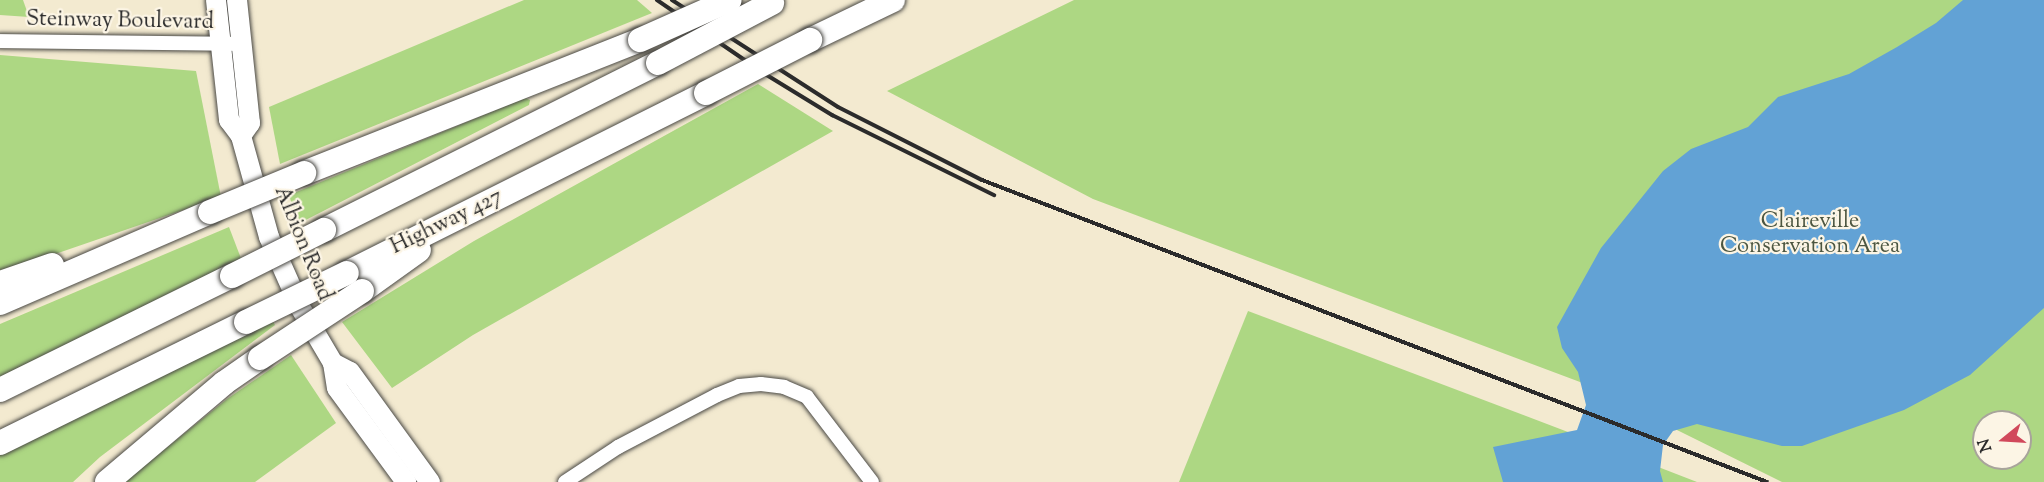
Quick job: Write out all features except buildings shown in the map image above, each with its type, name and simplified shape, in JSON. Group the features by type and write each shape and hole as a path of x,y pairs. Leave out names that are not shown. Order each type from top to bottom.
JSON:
{"highway":[{"path":"0,303 210,212 640,40 730,0"},
{"name":"Highway 427","path":"355,282 481,207 810,39 893,0"},
{"path":"0,390 658,63 775,2"},
{"path":"0,283 210,212"},
{"path":"0,443 246,322 355,282"},
{"path":"107,482 224,383 260,358 355,282"}],"main road":[{"name":"Albion Road","path":"216,0 219,45 229,120 241,136 262,214 280,264 333,363 338,388 406,482"},
{"name":"Albion Road","path":"237,0 250,123 241,136"},
{"name":"Albion Road","path":"333,363 350,372 430,482"}],"street":[{"name":"Steinway Boulevard","path":"0,41 240,44"},
{"path":"566,482 618,447 717,395 739,386 761,384 784,387 807,397 872,482"}],"green space":[{"path":"0,0 23,0 29,17 0,15"},
{"path":"524,0 637,0 652,13 280,164 269,107"},
{"name":"Claireville Conservation Area","path":"1074,0 2044,0 2044,482 1782,482 1580,382 1093,199 887,91"},
{"path":"0,55 196,71 221,197 0,273"},
{"path":"758,84 833,131 473,335 392,388 342,322 474,241"},
{"path":"525,98 530,100 529,105 298,224 289,195"},
{"path":"229,227 242,261 0,381 0,324"},
{"path":"1248,311 1568,432 1697,482 1179,482"},
{"path":"270,317 275,325 100,457 73,482 0,482 0,451"},
{"path":"291,355 336,423 255,482 124,482 227,399"}],"water":[{"path":"1963,0 2044,0 2044,308 1970,375 1904,410 1802,446 1782,446 1697,424 1673,431 1663,445 1660,471 1663,482 1503,482 1493,447 1577,430 1586,405 1578,372 1562,348 1557,327 1601,248 1663,171 1691,149 1748,127 1778,97 1849,74 1897,47 1936,23"}],"railway":[{"path":"657,0 765,74 832,115 994,195"},
{"path":"672,0 838,107 982,180 1767,482"}]}
